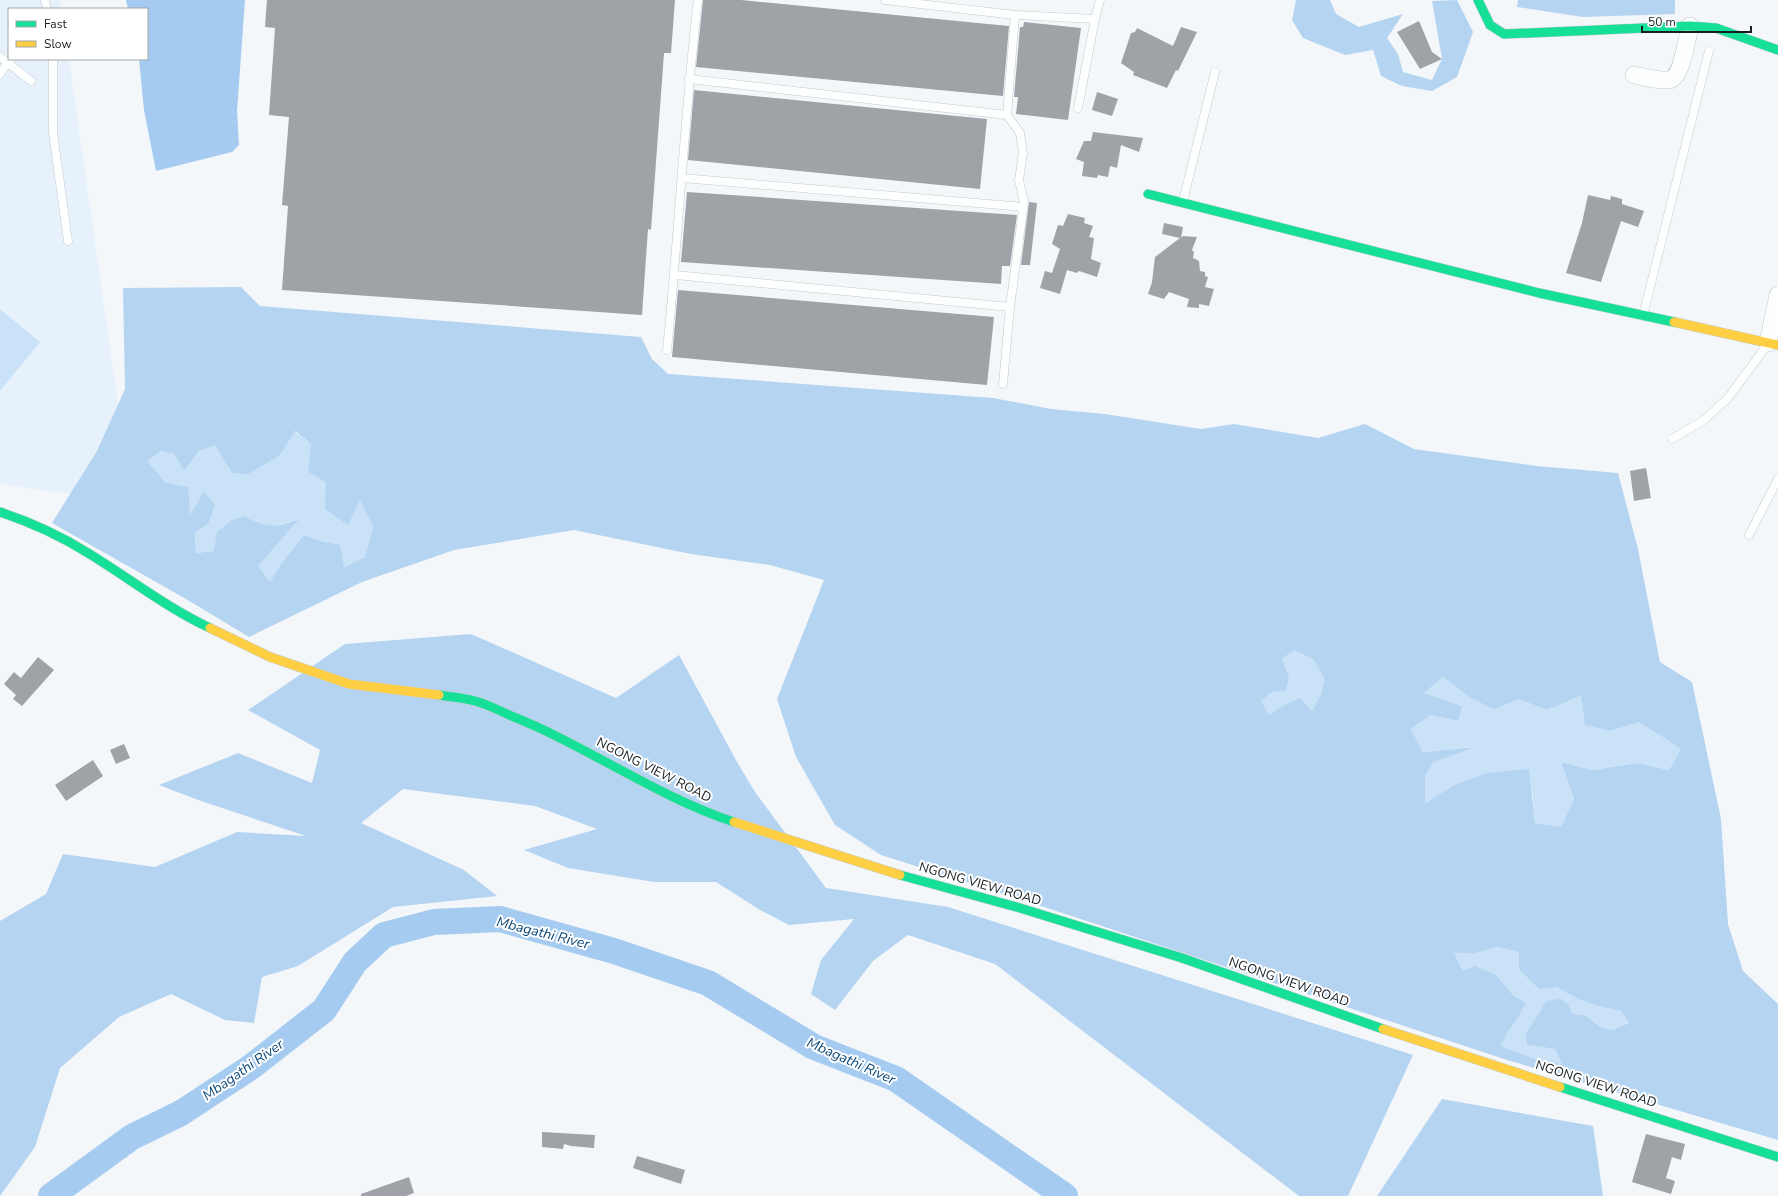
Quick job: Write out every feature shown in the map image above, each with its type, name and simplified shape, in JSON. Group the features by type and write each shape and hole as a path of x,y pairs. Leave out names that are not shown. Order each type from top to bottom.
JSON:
{"street":[{"path":"1478,0 1489,24 1495,32 1504,34 1690,26 1716,28 1778,50"},
{"path":"1634,74 1660,80 1670,80 1675,77 1680,66 1690,26"},
{"path":"1148,194 1320,239 1539,293 1773,344 1778,295"},
{"name":"NGONG VIEW ROAD","path":"0,512 24,520 87,552 186,617 270,657 349,684 430,693 476,701 530,723 601,758 649,785 717,816 879,869 1020,908 1182,958 1413,1039 1778,1157"}],"lane":[{"path":"667,350 675,275 689,79 698,0"},
{"path":"886,0 1015,15 1095,19"},
{"path":"1078,108 1100,0"},
{"path":"1003,384 1010,307 1023,207 1019,180 1023,153 1020,133 1007,115 1015,15"},
{"path":"1643,316 1709,51"},
{"path":"0,57 9,61 31,81"},
{"path":"54,60 53,133 68,241"},
{"path":"0,74 9,61"},
{"path":"1183,202 1215,72"},
{"path":"689,79 1007,115"},
{"path":"682,178 1023,207"},
{"path":"675,275 1010,307"},
{"path":"1672,439 1704,420 1728,398 1773,344"},
{"path":"1749,535 1778,479"}],"shaded area":[{"path":"0,0 60,0 61,8 8,8 8,60 69,60 132,503 0,484"},
{"path":"126,0 245,0 237,111 239,145 232,152 156,171 144,110 139,60 148,60 148,8 128,8"},
{"path":"1296,0 1330,0 1336,14 1359,27 1403,14 1387,38 1398,54 1403,72 1432,80 1442,59 1432,1 1457,0 1473,32 1457,77 1432,91 1402,86 1381,76 1373,50 1345,55 1303,38 1292,20"},
{"path":"1518,0 1675,0 1675,14 1583,17 1517,7"},
{"path":"241,287 260,306 641,337 652,359 668,374 993,398 1051,409 1105,414 1201,429 1234,424 1318,438 1365,424 1414,449 1537,466 1618,473 1638,549 1660,662 1692,682 1721,819 1728,924 1743,971 1778,1004 1778,1140 1507,1060 1023,900 881,855 835,825 796,757 777,699 824,580 770,565 691,554 574,530 454,550 362,582 249,637 186,599 52,523 97,451 125,389 123,288","holes":["295,431 311,444 308,472 326,482 325,509 348,525 360,500 373,527 365,557 344,567 340,545 321,541 304,535 283,561 270,582 258,566 299,519 271,526 244,516 232,520 217,532 214,551 196,553 195,533 208,524 215,505 204,492 190,515 188,487 166,483 147,461 161,451 174,454 184,471 199,451 215,445 232,473 248,474 280,455","1294,650 1314,660 1324,679 1321,694 1312,711 1300,698 1269,715 1261,701 1272,692 1286,690 1289,677 1282,659","1443,677 1471,698 1494,710 1518,699 1547,710 1581,696 1585,725 1611,731 1639,722 1681,749 1669,770 1637,763 1593,770 1561,762 1574,799 1561,827 1535,823 1529,769 1487,773 1454,785 1425,803 1425,776 1434,762 1475,747 1423,752 1411,729 1431,715 1459,721 1462,706 1424,693","1497,947 1519,952 1519,969 1539,989 1556,987 1580,1000 1621,1011 1629,1023 1612,1030 1600,1027 1585,1015 1573,1014 1568,1004 1560,999 1546,1001 1526,1034 1527,1045 1555,1049 1562,1064 1530,1057 1500,1045 1526,1003 1513,995 1496,975 1475,966 1463,971 1454,953 1476,953"]},
{"path":"0,309 40,342 0,391"},
{"path":"294,431 311,444 308,472 360,499 373,527 365,557 343,567 339,545 304,535 283,561 270,583 258,566 298,519 276,526 267,526 244,516 214,551 196,553 195,533 208,524 190,516 166,483 146,461 161,451 174,454 184,471 199,451 215,444 232,473 280,455"},
{"path":"471,634 616,698 679,655 755,792 826,888 948,907 1413,1055 1348,1196 1299,1196 995,964 908,935 873,961 835,1010 811,994 821,960 854,919 789,925 760,910 716,882 654,882 568,868 524,850 597,829 535,806 403,789 361,823 464,870 497,896 393,907 298,966 262,977 254,1023 225,1020 171,994 119,1017 60,1068 35,1147 0,1196 0,921 46,894 63,854 155,867 237,832 306,836 198,800 159,785 238,753 312,783 320,750 248,710 345,644"},
{"path":"1294,650 1314,660 1324,679 1321,694 1312,711 1283,706 1269,716 1261,701 1289,677 1282,659"},
{"path":"1443,677 1471,698 1494,710 1518,699 1547,710 1582,696 1611,731 1639,722 1681,749 1669,770 1637,763 1593,770 1561,762 1574,799 1561,827 1535,823 1532,789 1454,785 1425,803 1425,776 1434,762 1473,747 1423,752 1411,729 1431,715 1459,721 1462,706 1424,693"},
{"path":"1497,947 1519,952 1556,987 1580,1000 1621,1011 1629,1023 1612,1030 1600,1027 1585,1015 1573,1014 1568,1004 1546,1001 1539,1013 1527,1045 1555,1049 1562,1064 1530,1057 1499,1045 1526,1003 1513,995 1496,975 1463,971 1454,953 1476,953"},
{"path":"1442,1099 1593,1126 1603,1196 1377,1196"}],"building":[{"path":"267,0 675,0 671,53 664,53 651,230 648,229 642,315 282,290 288,206 282,205 289,117 269,115 275,28 265,27"},
{"path":"703,0 741,0 1009,26 1003,96 696,67"},
{"path":"1419,21 1432,52 1442,59 1420,69 1397,32"},
{"path":"1024,22 1081,28 1068,120 1016,114 1018,97 1014,97 1020,27 1023,27"},
{"path":"1181,27 1197,32 1178,71 1176,70 1167,88 1133,75 1134,72 1121,63 1131,33 1135,32 1137,28 1173,46"},
{"path":"694,90 987,119 980,189 688,160"},
{"path":"1097,92 1118,99 1112,116 1092,110"},
{"path":"1093,132 1143,138 1139,152 1121,145 1117,168 1110,166 1108,177 1098,175 1097,178 1082,176 1084,162 1076,159 1084,141 1091,141"},
{"path":"687,192 1017,215 1010,266 1002,266 1001,284 681,262"},
{"path":"1588,195 1610,200 1611,196 1622,199 1622,204 1644,211 1638,227 1621,221 1601,282 1566,273 1582,223"},
{"path":"1029,202 1037,203 1030,265 1021,265"},
{"path":"1068,214 1085,218 1084,223 1093,226 1089,237 1094,238 1091,259 1101,263 1097,277 1079,271 1077,273 1067,270 1060,294 1040,288 1045,271 1052,273 1060,249 1052,244 1058,225 1063,226"},
{"path":"1164,223 1183,227 1181,238 1183,236 1197,237 1192,250 1194,252 1193,258 1199,261 1200,271 1205,272 1205,276 1208,277 1205,287 1214,289 1209,306 1199,304 1199,308 1187,307 1189,299 1169,292 1164,299 1148,294 1152,282 1155,257 1180,238 1162,234"},
{"path":"678,290 994,317 987,385 672,357"},
{"path":"1646,468 1651,498 1634,501 1630,471"},
{"path":"38,657 54,670 22,706 13,699 16,695 4,684 14,672 21,678"},
{"path":"124,744 130,758 116,764 110,750"},
{"path":"93,760 103,776 66,801 55,785"},
{"path":"542,1132 595,1135 594,1148 564,1144 563,1149 542,1147"},
{"path":"1646,1134 1685,1144 1681,1160 1672,1157 1666,1178 1675,1181 1671,1194 1632,1182"},
{"path":"637,1156 685,1170 681,1184 633,1168"},
{"path":"409,1177 414,1193 406,1196 361,1196 361,1194"}],"waterway":[{"name":"Mbagathi River","path":"51,1196 132,1137 181,1113 251,1067 324,1010 355,962 384,935 434,922 500,919 614,951 708,983 814,1047 896,1079 1065,1196"}],"traffic: fast":[{"path":"1478,0 1490,25 1504,34 1690,26 1716,28 1778,50"},
{"path":"1148,194 1539,293 1674,322"},
{"path":"0,512 23,520 78,547 163,602 210,628"},
{"path":"439,695 471,700 492,707 538,727 676,799 734,822"},
{"path":"900,875 1020,908 1182,958 1383,1029"},
{"path":"1560,1087 1778,1157"}],"traffic: slow":[{"path":"1674,322 1778,345"},
{"path":"210,628 270,657 349,684 439,695"},
{"path":"734,822 900,875"},
{"path":"1383,1029 1560,1087"}]}
